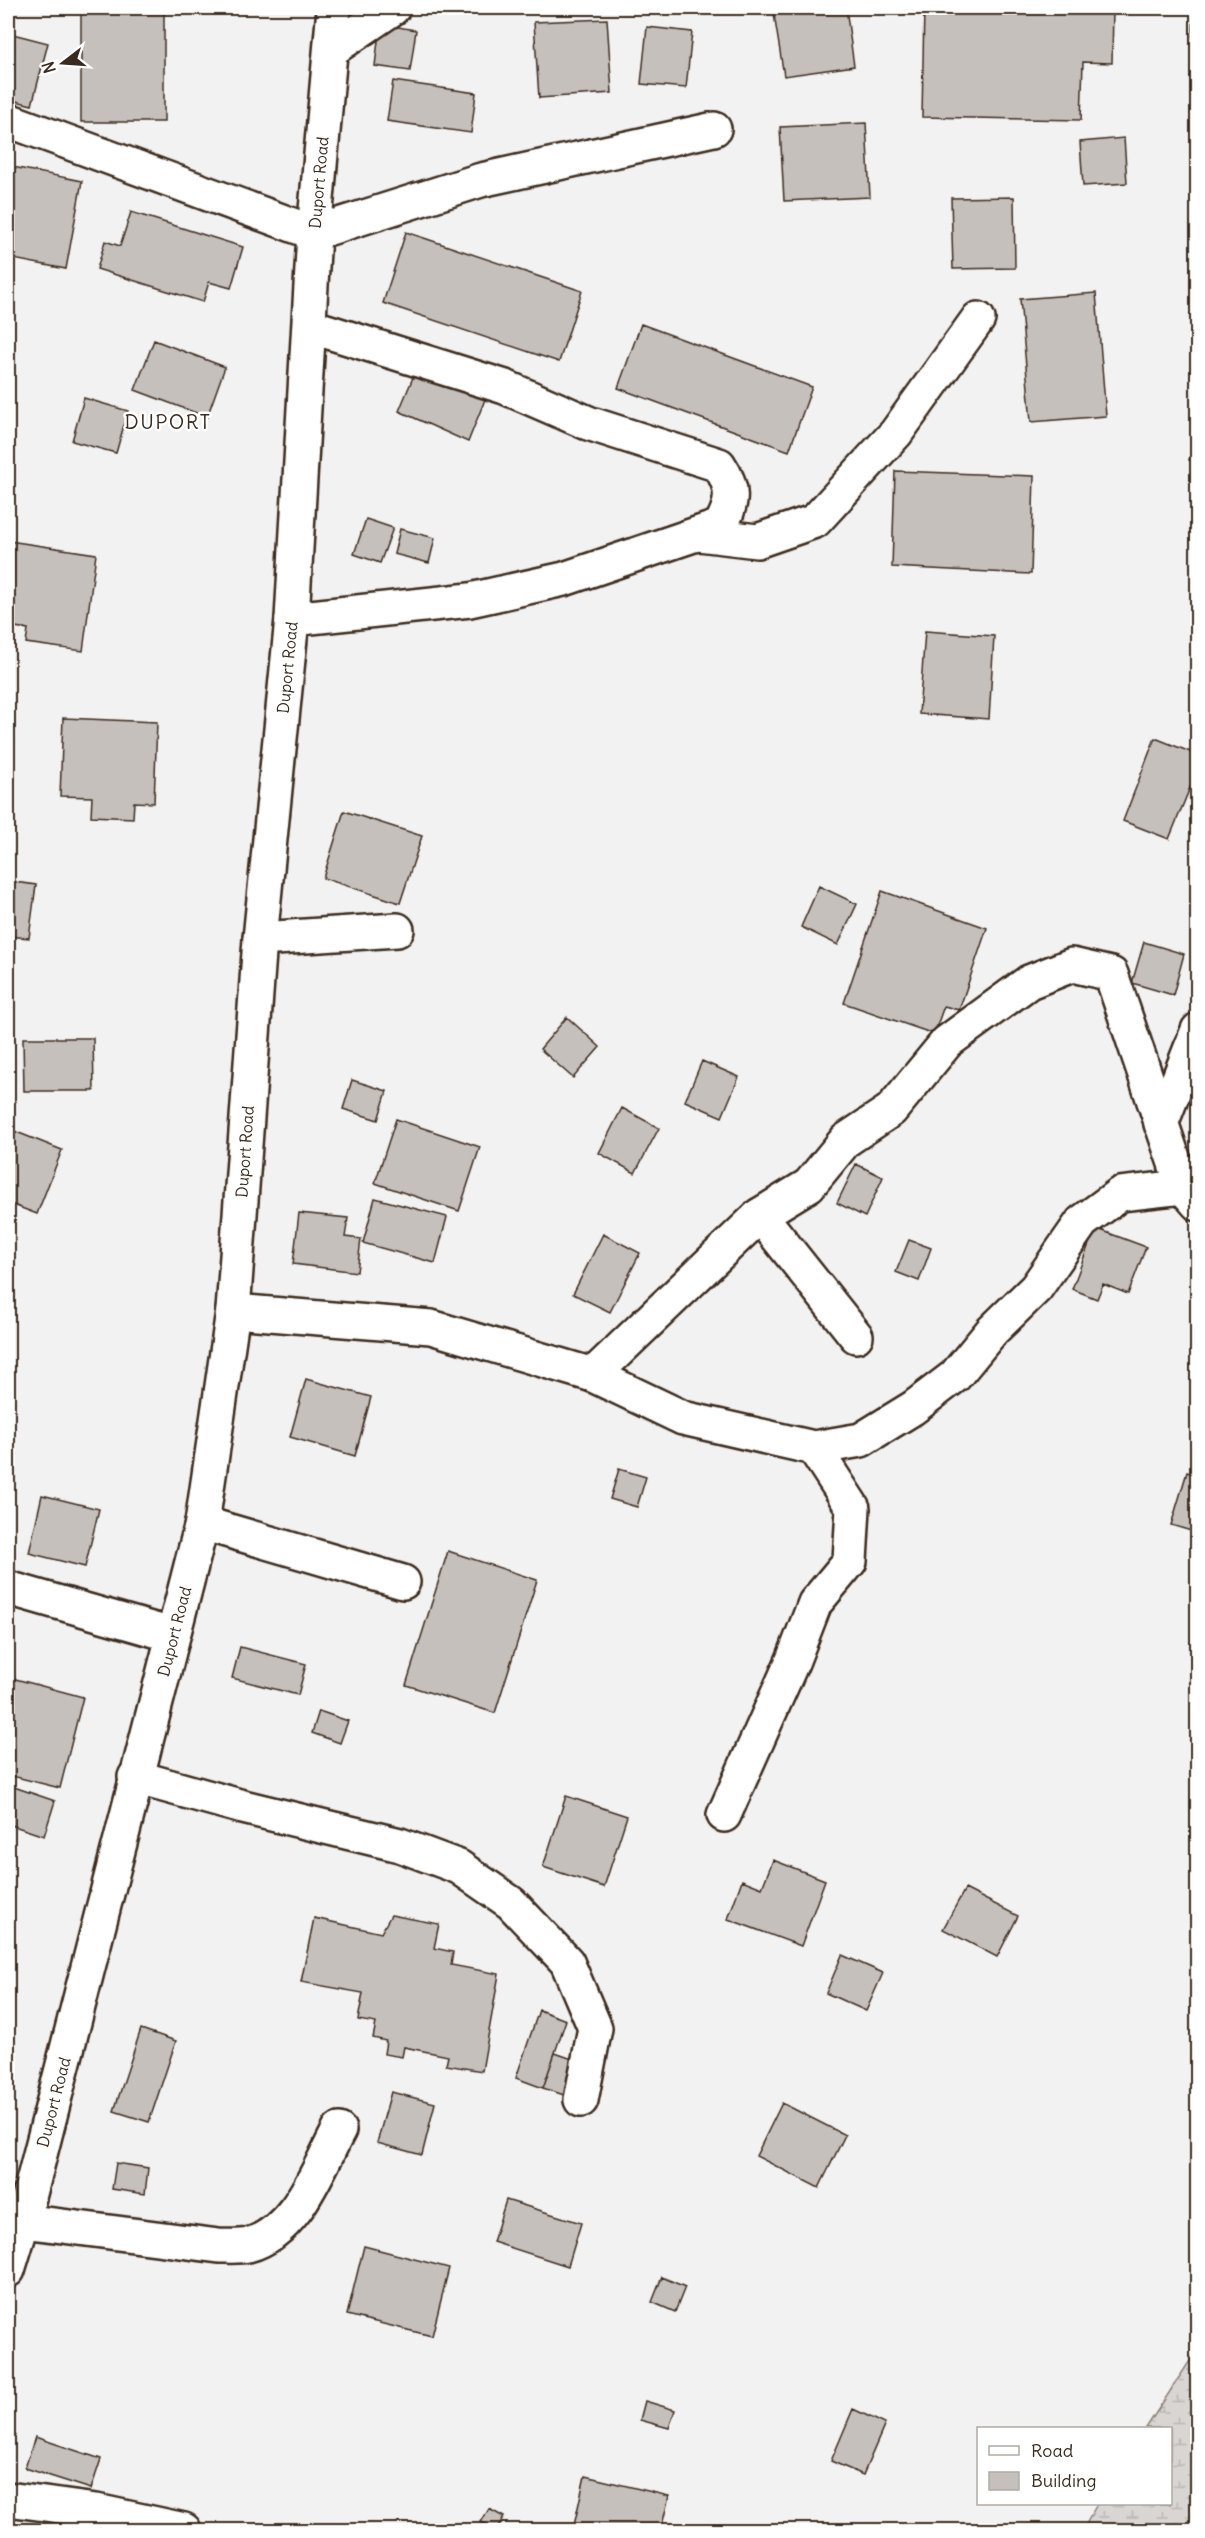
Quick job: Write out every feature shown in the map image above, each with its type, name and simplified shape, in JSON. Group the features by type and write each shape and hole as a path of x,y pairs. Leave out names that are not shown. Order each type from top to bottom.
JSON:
{"street":[{"name":"Duport Road","path":"8,2270 23,2221 202,1522 233,1311 260,939 292,619 302,405 310,326 314,233 334,8"},
{"path":"331,50 393,8"},
{"path":"8,120 314,233 481,180 714,129"},
{"path":"699,534 757,541 815,521 896,433 978,319"},
{"path":"292,619 471,600 564,579 720,526 730,508 729,480 719,465 588,423 505,387 310,326"},
{"path":"260,939 397,930"},
{"path":"233,1311 431,1327 593,1375 683,1418 814,1448 861,1440 913,1408 955,1376 992,1331 1036,1288 1082,1221 1120,1194 1190,1196 1161,1124 1111,974 1072,965 1029,982 947,1042 891,1110 846,1140 809,1185 760,1215 593,1375"},
{"path":"1161,1124 1197,1030"},
{"path":"760,1215 856,1336"},
{"path":"724,1815 793,1660 815,1602 850,1561 854,1508 814,1448"},
{"path":"202,1522 403,1582"},
{"path":"8,1588 172,1635"},
{"path":"135,1777 243,1807 400,1845 459,1867 511,1903 567,1962 595,2028 581,2100"},
{"path":"23,2221 219,2246 246,2246 272,2234 293,2214 339,2130"},
{"path":"8,2499 96,2511 184,2530"}],"green space":[{"path":"1197,2350 1197,2530 1083,2530 1096,2505 1172,2505 1172,2427 1147,2427"}],"building":[{"path":"81,8 164,8 164,122 81,122"},
{"path":"773,8 846,8 854,66 784,76"},
{"path":"924,8 1113,8 1112,63 1083,62 1081,120 922,117"},
{"path":"1194,8 1198,8 1198,38 1193,38"},
{"path":"607,19 612,93 539,98 534,22"},
{"path":"380,24 416,30 410,71 375,66"},
{"path":"647,27 692,32 686,88 641,84"},
{"path":"9,33 48,43 32,105 8,99"},
{"path":"393,81 476,93 471,133 387,121"},
{"path":"866,123 870,197 784,201 780,127"},
{"path":"1124,138 1127,183 1083,186 1080,142"},
{"path":"8,166 82,181 66,269 8,258"},
{"path":"1014,197 1015,268 953,269 951,198"},
{"path":"131,212 243,247 231,288 209,282 203,302 97,269 105,241 120,246"},
{"path":"406,232 582,291 559,362 383,303"},
{"path":"1096,293 1106,416 1031,422 1020,299"},
{"path":"641,324 812,387 789,451 618,388"},
{"path":"154,340 225,367 207,417 135,390"},
{"path":"419,363 488,392 468,442 399,411"},
{"path":"84,398 128,411 116,453 72,441"},
{"path":"1198,434 1198,463 1189,460"},
{"path":"895,471 1034,476 1031,574 892,567"},
{"path":"366,519 393,528 380,563 354,554"},
{"path":"400,529 435,538 429,563 394,554"},
{"path":"9,541 96,554 83,651 26,643 28,629 8,626"},
{"path":"925,631 994,636 989,719 919,714"},
{"path":"63,718 157,722 154,803 134,802 133,818 91,816 92,797 60,796"},
{"path":"1155,738 1198,755 1198,768 1169,839 1123,821"},
{"path":"344,811 422,836 400,903 323,878"},
{"path":"8,881 36,885 29,938 8,936"},
{"path":"819,886 857,904 838,945 801,927"},
{"path":"882,891 987,928 959,1010 944,1006 934,1034 844,1003"},
{"path":"1144,942 1184,954 1173,995 1132,983"},
{"path":"567,1017 600,1047 573,1078 540,1049"},
{"path":"23,1038 93,1038 94,1091 24,1091"},
{"path":"702,1061 739,1077 722,1117 685,1101"},
{"path":"352,1080 387,1091 378,1120 343,1109"},
{"path":"622,1108 659,1128 635,1173 599,1153"},
{"path":"396,1119 480,1147 459,1211 375,1183"},
{"path":"14,1131 62,1150 37,1214 8,1203 8,1148"},
{"path":"856,1164 883,1177 865,1217 837,1203"},
{"path":"375,1198 447,1217 435,1263 363,1243"},
{"path":"299,1213 348,1218 345,1237 361,1239 357,1272 293,1264"},
{"path":"1095,1228 1146,1247 1128,1294 1103,1284 1097,1299 1072,1289"},
{"path":"603,1234 640,1253 610,1312 573,1294"},
{"path":"909,1240 931,1248 919,1281 896,1272"},
{"path":"306,1379 371,1397 355,1456 290,1437"},
{"path":"619,1469 646,1477 637,1507 610,1499"},
{"path":"1187,1472 1198,1475 1198,1533 1171,1525"},
{"path":"42,1495 99,1509 85,1567 29,1553"},
{"path":"448,1551 537,1580 495,1713 406,1685"},
{"path":"240,1647 306,1664 298,1695 232,1678"},
{"path":"8,1677 83,1697 60,1788 8,1775"},
{"path":"319,1711 348,1721 340,1743 312,1733"},
{"path":"11,1786 55,1801 44,1836 8,1824 8,1796"},
{"path":"566,1796 627,1816 604,1887 543,1867"},
{"path":"773,1860 825,1880 801,1946 728,1919 742,1880 762,1888"},
{"path":"965,1889 1018,1916 997,1957 943,1929"},
{"path":"391,1915 439,1924 434,1948 453,1952 451,1965 499,1974 482,2071 446,2065 448,2056 404,2047 402,2057 384,2054 386,2041 373,2038 376,2023 358,2020 363,1993 301,1982 314,1918 381,1933"},
{"path":"842,1955 883,1973 866,2011 826,1993"},
{"path":"539,2010 566,2020 543,2088 516,2078"},
{"path":"141,2029 176,2041 149,2122 114,2111"},
{"path":"555,2053 581,2062 570,2097 543,2088"},
{"path":"391,2092 435,2103 422,2155 377,2143"},
{"path":"782,2103 845,2135 819,2188 756,2156"},
{"path":"116,2163 148,2168 145,2194 112,2189"},
{"path":"506,2200 581,2223 568,2266 493,2242"},
{"path":"364,2246 449,2268 432,2336 347,2315"},
{"path":"662,2277 685,2287 675,2312 652,2302"},
{"path":"645,2401 675,2410 669,2428 640,2420"},
{"path":"853,2409 885,2424 863,2475 831,2461"},
{"path":"35,2437 101,2459 91,2489 25,2468"},
{"path":"585,2476 669,2496 661,2530 573,2530"},
{"path":"489,2509 504,2517 496,2530 481,2522"}],"district":[{"name":"DUPORT","path":"168,421"}]}
